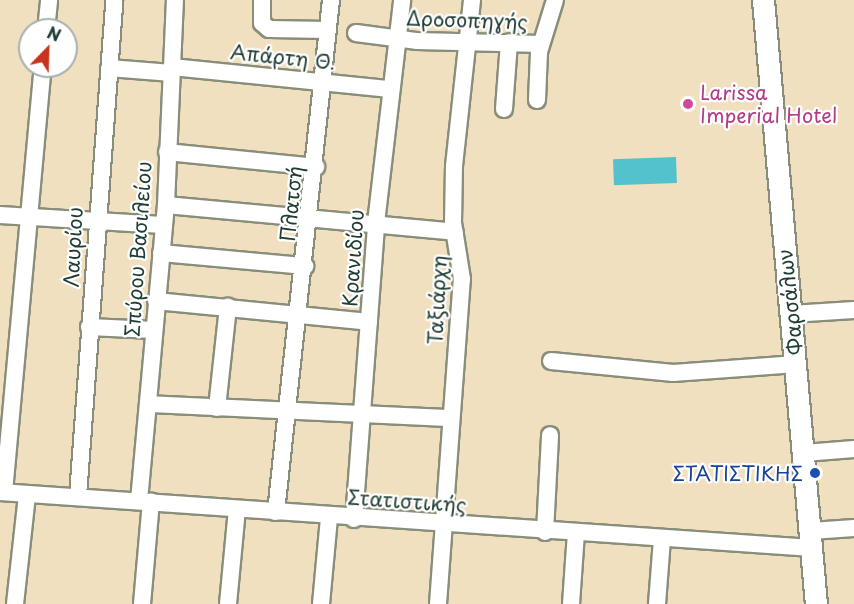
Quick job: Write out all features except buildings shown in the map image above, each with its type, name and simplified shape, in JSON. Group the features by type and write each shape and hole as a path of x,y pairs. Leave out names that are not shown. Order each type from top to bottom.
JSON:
{"main road":[{"name":"Φαρσάλων","path":"763,0 797,364 816,604"}],"street":[{"path":"47,18 49,0"},
{"name":"Λαυρίου","path":"78,496 95,222 114,0"},
{"name":"Σπύρου Βασιλείου","path":"142,604 147,404 166,205 166,152 175,0"},
{"path":"262,0 264,27 328,30"},
{"name":"Πλατσή","path":"276,512 284,411 299,314 316,167 331,0"},
{"name":"Κρανιδίου","path":"354,519 376,223 402,0"},
{"name":"Ταξιάρχη","path":"438,604 462,279 455,232 454,166 472,0"},
{"path":"537,100 541,44 555,0"},
{"name":"Δροσοπηγής","path":"356,33 398,39 541,44"},
{"path":"504,109 509,42"},
{"name":"Απάρτη Θ.","path":"109,68 172,70 390,89"},
{"path":"2,492 42,78"},
{"path":"166,152 316,167"},
{"path":"166,205 310,216 455,232"},
{"path":"0,215 164,225"},
{"path":"161,253 305,266"},
{"path":"156,301 369,322"},
{"path":"217,408 228,307"},
{"path":"792,314 854,310"},
{"path":"89,327 153,330"},
{"path":"551,361 672,373 797,364"},
{"path":"147,404 450,418"},
{"path":"545,532 550,435"},
{"path":"804,453 854,449"},
{"name":"Στατιστικής","path":"2,492 145,501 354,519 662,539 811,540 854,528"},
{"path":"15,604 27,495"},
{"path":"228,604 237,509"},
{"path":"321,604 329,517"},
{"path":"571,604 576,533"},
{"path":"657,604 662,539"}],"water":[{"path":"676,157 677,183 614,185 613,159"}],"place":[{"name":"Larissa Imperial Hotel","path":"688,104"},
{"name":"ΣΤΑΤΙΣΤΙΚΗΣ","path":"815,473"}]}
